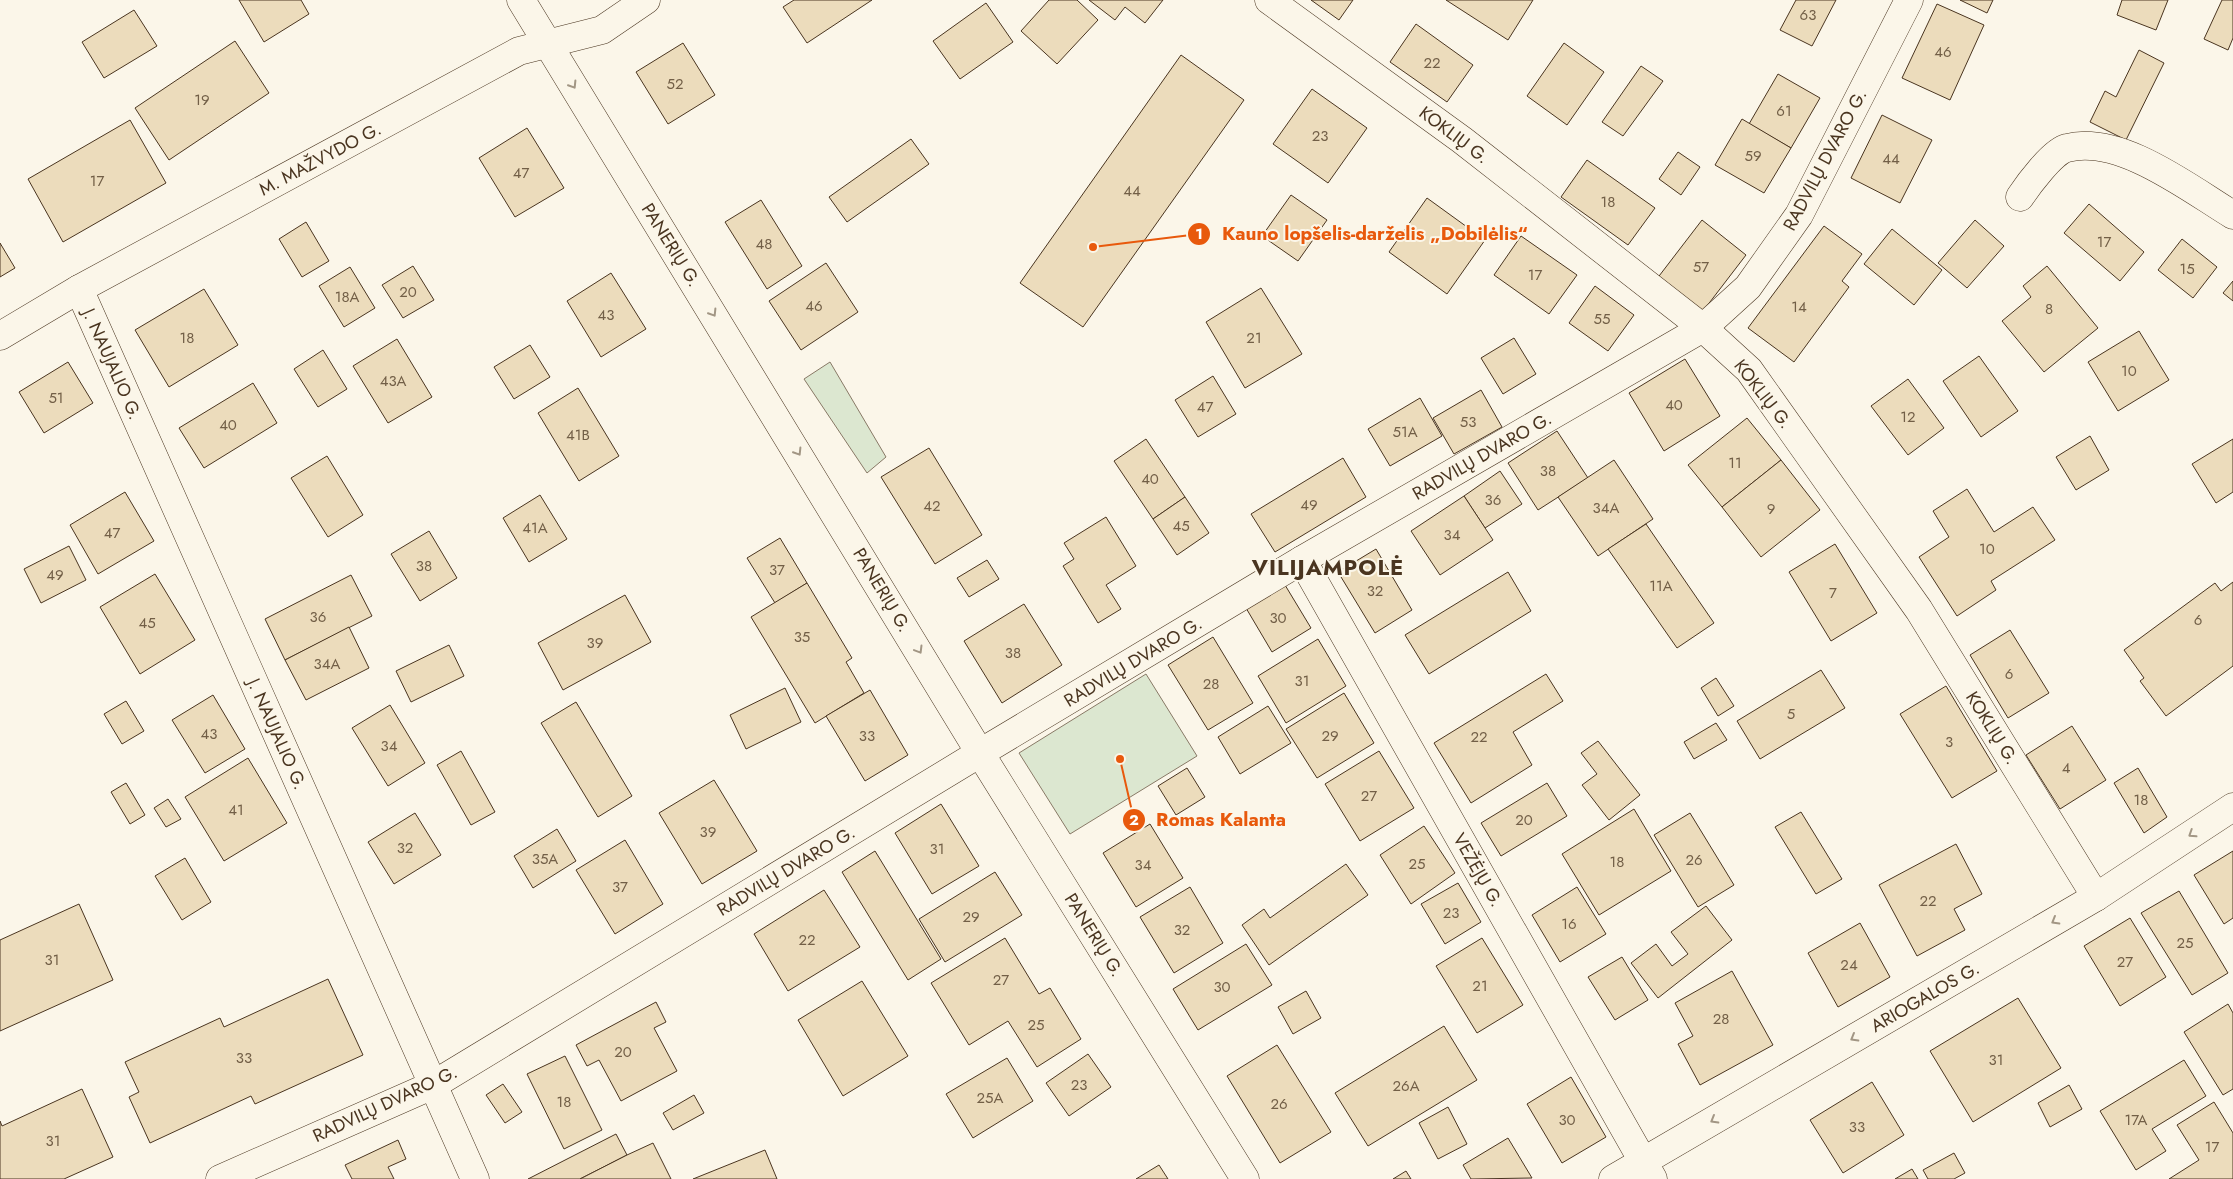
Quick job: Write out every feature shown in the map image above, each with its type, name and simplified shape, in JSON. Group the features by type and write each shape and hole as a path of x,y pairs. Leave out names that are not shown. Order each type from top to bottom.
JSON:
{"street":[{"name":"PANERIŲ G.","path":"521,0 980,753 1245,1179"},
{"name":"M. MAŽVYDO G.","path":"0,336 79,289 519,51 602,30 646,0"},
{"name":"KOKLIŲ G.","path":"1269,0 1462,140 1703,328 1749,370 1919,610 2096,897"},
{"name":"RADVILŲ DVARO G.","path":"220,1179 433,1086 980,753 1302,560 1703,328 1748,287 1799,215 1909,0"},
{"path":"2020,197 2038,172 2065,148 2099,146 2144,162 2233,215"},
{"name":"J. NAUJALIO G.","path":"79,289 475,1179"},
{"name":"VEŽĖJŲ G.","path":"1302,560 1648,1170"},
{"name":"ARIOGALOS G.","path":"1613,1179 1648,1170 2096,897 2233,807"}],"green space":[{"path":"830,362 886,457 867,473 804,379"},
{"path":"1146,674 1197,756 1070,834 1019,753"}],"building":[{"path":"239,0 301,0 309,14 264,42"},
{"path":"794,0 872,0 807,43 783,7"},
{"path":"1049,0 1077,0 1098,20 1057,64 1021,31"},
{"path":"1089,0 1163,0 1145,23 1125,7 1115,20"},
{"path":"1311,0 1353,0 1339,20"},
{"path":"1446,0 1533,0 1508,40"},
{"path":"1796,0 1836,0 1812,46 1780,30"},
{"path":"1960,0 1993,0 1987,13"},
{"path":"2122,0 2168,0 2156,30 2117,15"},
{"path":"2222,0 2233,0 2233,38 2228,50 2204,39"},
{"path":"986,3 1013,42 960,79 933,41"},
{"path":"1937,4 1984,25 1950,100 1902,78"},
{"path":"134,10 157,46 104,78 82,42"},
{"path":"1416,24 1473,65 1447,102 1390,62"},
{"path":"235,41 269,93 169,160 135,108"},
{"path":"683,43 715,95 668,124 636,72"},
{"path":"1564,43 1604,72 1567,125 1527,96"},
{"path":"2139,50 2164,63 2126,140 2090,122 2105,91 2116,97"},
{"path":"1181,55 1244,100 1083,327 1020,283"},
{"path":"1641,66 1663,81 1623,136 1602,122"},
{"path":"1778,74 1820,98 1791,148 1749,124"},
{"path":"1312,89 1367,128 1328,183 1273,144"},
{"path":"1882,115 1932,140 1900,203 1851,178"},
{"path":"1742,119 1791,148 1764,193 1715,165"},
{"path":"130,120 166,183 63,242 28,179"},
{"path":"527,128 564,188 515,217 479,158"},
{"path":"911,139 929,164 847,222 829,197"},
{"path":"1678,152 1700,167 1681,195 1659,179"},
{"path":"1587,160 1655,208 1628,245 1561,197"},
{"path":"1291,195 1327,220 1298,261 1262,236"},
{"path":"1427,198 1485,240 1447,294 1389,252"},
{"path":"761,200 802,266 767,289 725,222"},
{"path":"2089,204 2144,252 2120,281 2064,233"},
{"path":"1702,220 1746,255 1700,315 1656,280"},
{"path":"1975,220 2004,246 1967,288 1938,263"},
{"path":"306,222 329,261 302,277 279,239"},
{"path":"1824,226 1862,254 1842,281 1849,287 1794,362 1748,328"},
{"path":"1892,229 1942,270 1914,305 1864,264"},
{"path":"1521,236 1577,275 1549,314 1494,275"},
{"path":"2182,239 2217,267 2193,298 2158,270"},
{"path":"0,243 15,268 0,277"},
{"path":"826,263 858,312 801,350 769,301"},
{"path":"413,266 434,300 403,318 382,285"},
{"path":"2047,266 2098,328 2044,372 2002,321 2031,297 2023,286"},
{"path":"350,267 375,308 344,327 319,286"},
{"path":"611,273 646,329 601,357 567,301"},
{"path":"2233,281 2233,301 2223,293"},
{"path":"1595,286 1634,315 1608,351 1569,323"},
{"path":"1261,288 1302,354 1245,388 1206,322"},
{"path":"204,289 238,345 169,387 135,330"},
{"path":"2139,331 2169,380 2118,411 2088,362"},
{"path":"1514,338 1536,374 1503,394 1481,358"},
{"path":"397,339 432,397 388,423 353,366"},
{"path":"530,345 550,377 514,399 494,367"},
{"path":"323,350 347,389 318,407 294,369"},
{"path":"1979,356 2018,411 1981,437 1943,381"},
{"path":"1685,359 1720,416 1664,451 1629,393"},
{"path":"68,362 93,403 44,433 19,392"},
{"path":"1213,376 1236,414 1198,437 1175,400"},
{"path":"1908,379 1944,428 1908,455 1871,406"},
{"path":"253,383 277,423 204,468 179,428"},
{"path":"578,388 619,456 579,481 538,413"},
{"path":"1481,390 1502,427 1454,454 1433,418"},
{"path":"1420,398 1442,436 1390,466 1368,429"},
{"path":"1747,418 1781,460 1722,507 1688,465"},
{"path":"1557,431 1588,478 1538,510 1508,463"},
{"path":"2090,436 2109,470 2076,490 2056,457"},
{"path":"1146,439 1185,497 1153,519 1114,461"},
{"path":"2233,439 2233,492 2216,503 2192,464"},
{"path":"929,448 982,535 935,564 881,477"},
{"path":"327,456 363,515 328,537 291,478"},
{"path":"1343,458 1366,497 1275,552 1251,514"},
{"path":"1614,460 1653,519 1598,556 1558,497"},
{"path":"1781,460 1820,510 1761,557 1722,507"},
{"path":"1500,471 1522,504 1485,528 1464,496"},
{"path":"1967,489 1994,532 2033,507 2055,540 1991,581 1996,590 1957,616 1919,557 1949,537 1933,511"},
{"path":"125,492 154,541 98,574 70,525"},
{"path":"540,495 567,539 529,562 503,518"},
{"path":"1464,496 1493,540 1440,575 1411,531"},
{"path":"1185,497 1209,533 1177,555 1153,519"},
{"path":"1106,517 1136,566 1106,585 1121,609 1098,623 1063,566 1074,559 1064,543"},
{"path":"1646,524 1714,623 1677,648 1608,549"},
{"path":"429,531 457,578 420,601 391,554"},
{"path":"780,538 807,583 775,603 747,558"},
{"path":"1835,544 1877,613 1831,641 1789,572"},
{"path":"69,546 86,580 41,603 24,569"},
{"path":"1376,549 1412,610 1375,633 1338,572"},
{"path":"987,560 999,579 969,597 957,578"},
{"path":"1508,572 1531,611 1429,674 1405,635"},
{"path":"155,574 195,640 140,674 100,607"},
{"path":"351,575 372,616 285,660 265,619"},
{"path":"2233,582 2233,666 2166,716 2140,681 2144,678 2124,650 2215,583 2221,591"},
{"path":"807,583 852,658 846,662 864,693 815,723 751,617"},
{"path":"1285,585 1311,628 1272,652 1246,608"},
{"path":"625,595 651,642 563,690 538,643"},
{"path":"1024,604 1062,665 1002,703 964,641"},
{"path":"349,627 369,668 306,700 285,660"},
{"path":"2010,630 2049,693 2008,718 1970,655"},
{"path":"1213,637 1253,703 1208,730 1168,665"},
{"path":"1318,639 1346,686 1286,723 1258,676"},
{"path":"449,645 464,676 411,702 396,671"},
{"path":"1821,670 1845,708 1760,759 1737,721"},
{"path":"1546,674 1563,701 1513,732 1532,765 1471,803 1434,743"},
{"path":"1716,678 1734,706 1718,716 1701,688"},
{"path":"1946,686 1997,771 1952,798 1900,714"},
{"path":"785,688 801,722 746,749 730,715"},
{"path":"870,690 908,755 865,781 826,716"},
{"path":"1344,693 1374,743 1317,778 1286,729"},
{"path":"213,695 245,749 205,773 172,720"},
{"path":"126,701 144,731 122,744 104,714"},
{"path":"576,702 632,796 598,817 541,723"},
{"path":"390,705 425,763 388,786 352,728"},
{"path":"1268,706 1291,743 1240,774 1218,737"},
{"path":"1716,723 1727,740 1694,759 1684,742"},
{"path":"2072,726 2106,780 2060,809 2026,755"},
{"path":"1598,741 1640,795 1609,820 1582,785 1597,774 1581,753"},
{"path":"461,751 495,812 471,825 437,765"},
{"path":"1379,751 1414,808 1360,841 1325,784"},
{"path":"248,758 287,823 224,861 185,797"},
{"path":"1187,768 1205,797 1176,815 1158,786"},
{"path":"2138,768 2167,817 2144,833 2114,783"},
{"path":"714,780 757,851 702,884 659,813"},
{"path":"126,783 145,815 130,824 111,792"},
{"path":"1547,783 1567,816 1501,856 1481,823"},
{"path":"168,799 181,819 166,827 154,808"},
{"path":"941,804 979,866 932,894 895,833"},
{"path":"1634,809 1671,871 1599,915 1562,854"},
{"path":"1801,812 1842,879 1816,894 1775,827"},
{"path":"415,813 441,855 394,884 368,842"},
{"path":"1690,813 1734,885 1698,907 1654,835"},
{"path":"1150,824 1183,878 1136,907 1103,853"},
{"path":"1424,826 1455,873 1411,904 1380,855"},
{"path":"557,829 576,861 533,888 514,856"},
{"path":"625,840 663,904 615,934 576,870"},
{"path":"1956,844 1982,894 1954,909 1965,930 1917,956 1879,885"},
{"path":"875,851 941,959 908,980 842,872"},
{"path":"2233,851 2233,918 2224,924 2194,875"},
{"path":"185,858 211,902 182,920 155,876"},
{"path":"1346,864 1368,895 1269,965 1242,925 1264,909 1270,918"},
{"path":"995,872 1022,915 945,962 919,919"},
{"path":"1458,883 1481,922 1445,944 1421,904"},
{"path":"1190,887 1223,943 1174,973 1140,917"},
{"path":"1577,887 1606,934 1560,962 1532,915"},
{"path":"824,890 860,947 788,991 754,934"},
{"path":"2179,891 2228,973 2192,995 2141,913"},
{"path":"79,904 113,980 0,1031 0,940"},
{"path":"1706,906 1732,940 1658,998 1631,963 1656,944 1672,966 1688,954 1671,932"},
{"path":"2130,918 2166,977 2120,1006 2084,946"},
{"path":"1860,923 1890,977 1838,1007 1808,953"},
{"path":"1005,938 1039,994 1050,988 1081,1039 1037,1067 1008,1021 969,1045 931,983"},
{"path":"1482,938 1523,1005 1477,1033 1436,966"},
{"path":"1246,944 1272,985 1198,1030 1173,989"},
{"path":"1622,957 1648,1000 1615,1020 1588,977"},
{"path":"1732,971 1773,1045 1700,1085 1678,1044 1693,1036 1675,1003"},
{"path":"328,979 363,1055 255,1104 251,1096 150,1143 129,1097 139,1092 125,1062 220,1018 224,1027"},
{"path":"862,981 908,1056 843,1096 798,1020"},
{"path":"1306,991 1321,1018 1293,1034 1278,1007"},
{"path":"2018,998 2061,1068 1973,1122 1930,1051"},
{"path":"656,1002 666,1022 654,1028 677,1071 621,1101 599,1060 587,1066 576,1045"},
{"path":"2228,1004 2233,1013 2233,1089 2223,1095 2184,1032"},
{"path":"1444,1026 1477,1080 1368,1146 1335,1093"},
{"path":"1277,1045 1331,1132 1280,1163 1227,1076"},
{"path":"1088,1054 1111,1087 1069,1116 1046,1083"},
{"path":"565,1056 602,1130 564,1149 527,1074"},
{"path":"1007,1058 1033,1101 973,1138 946,1094"},
{"path":"2184,1060 2206,1096 2152,1129 2166,1151 2136,1170 2100,1111"},
{"path":"1571,1077 1606,1137 1562,1163 1527,1104"},
{"path":"1872,1082 1904,1135 1843,1173 1810,1120"},
{"path":"503,1084 522,1112 505,1123 486,1095"},
{"path":"2069,1085 2082,1109 2050,1127 2038,1103"},
{"path":"82,1089 113,1157 64,1179 0,1179 0,1121 2,1126"},
{"path":"694,1095 704,1113 673,1130 663,1113"},
{"path":"2214,1102 2233,1133 2233,1179 2169,1179 2199,1160 2177,1125"},
{"path":"1448,1107 1467,1144 1438,1159 1419,1123"},
{"path":"616,1134 627,1155 580,1179 528,1179"},
{"path":"1508,1138 1532,1178 1471,1179 1463,1165"},
{"path":"398,1140 406,1159 388,1167 394,1179 352,1179 345,1165"},
{"path":"653,1143 671,1179 580,1179 627,1155"},
{"path":"765,1150 777,1179 693,1179"},
{"path":"1954,1153 1965,1173 1954,1179 1928,1179 1923,1170"},
{"path":"1159,1165 1168,1179 1136,1179"},
{"path":"1912,1169 1918,1179 1895,1179"},
{"path":"1406,1171 1411,1179 1393,1179"}],"place":[{"name":"Kauno lopšelis-darželis „Dobilėlis“","path":"1093,247"},
{"name":"Romas Kalanta","path":"1120,759"}],"district":[{"name":"VILIJAMPOLĖ","path":"1328,567"}]}
